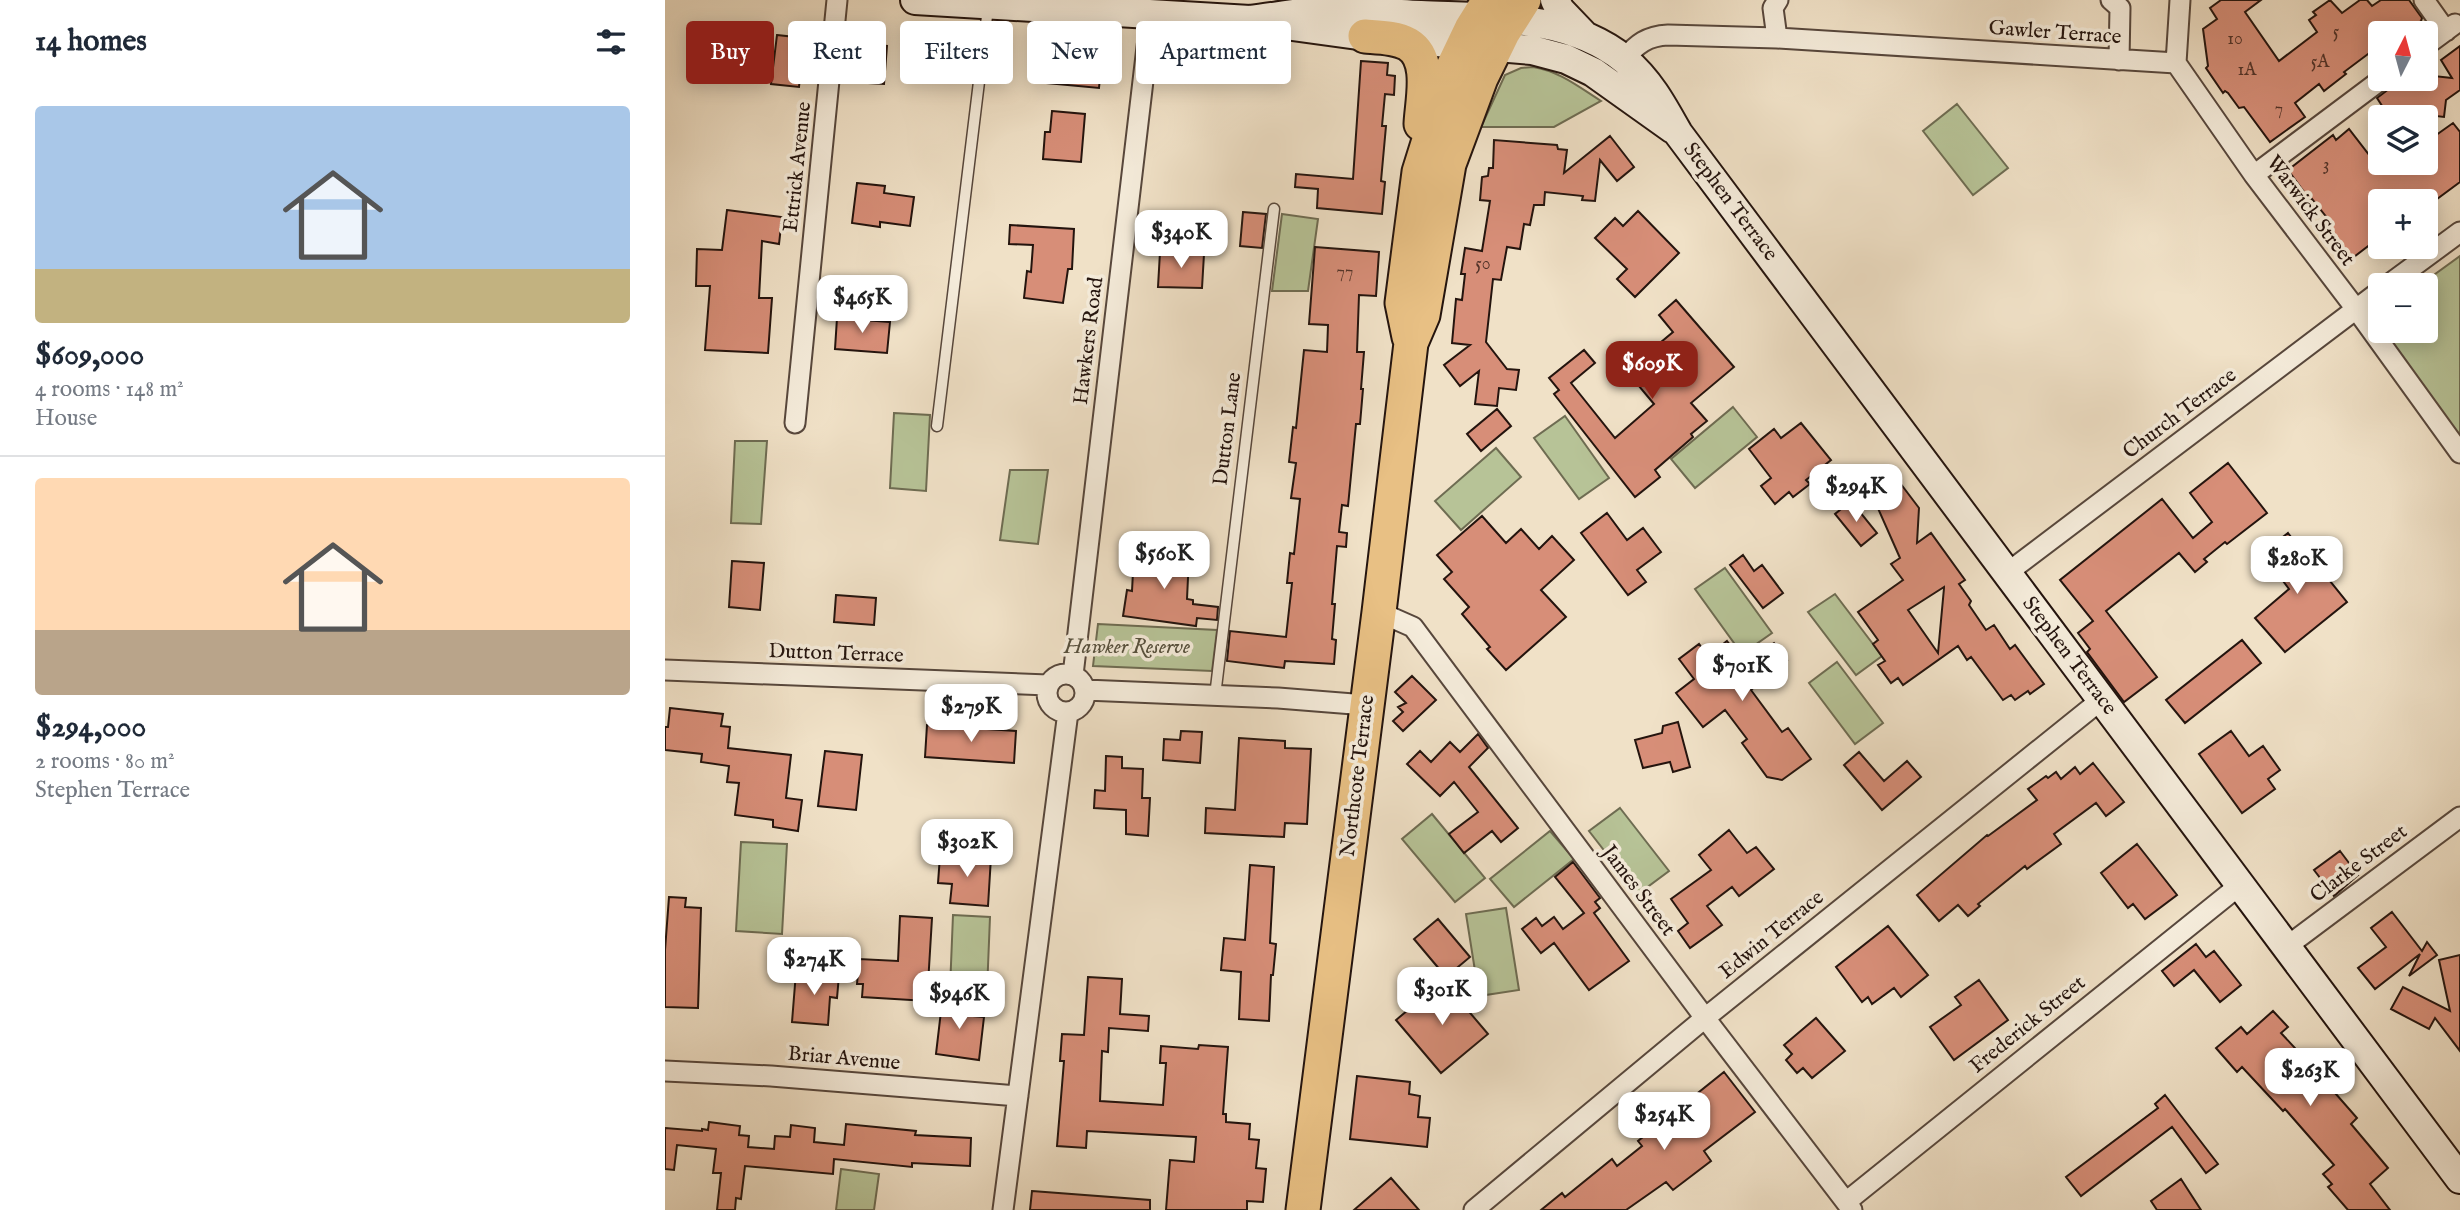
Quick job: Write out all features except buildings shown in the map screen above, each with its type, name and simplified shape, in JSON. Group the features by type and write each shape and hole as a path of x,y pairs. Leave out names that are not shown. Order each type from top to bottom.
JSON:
{"highway":[{"name":"Northcote Terrace","path":"1411,343 1402,303 1419,172 1450,73 1493,21"},
{"name":"Northcote Terrace","path":"1303,1210 1411,343 1423,315 1449,164 1481,78 1493,21"},
{"path":"1365,36 1397,40 1409,45 1421,61 1423,83 1419,172"}],"main road":[{"path":"915,0 1250,20 1365,36 1493,21"},
{"path":"1250,20 1329,5 1391,0"},
{"path":"1555,0 1567,18 1586,37"},
{"path":"1329,5 1493,21"},
{"name":"Stephen Terrace","path":"1493,21 1547,25 1586,37 1625,59 1655,92 1678,133 2460,1179"},
{"name":"Stephen Terrace","path":"1493,21 1532,50 1579,64 1678,133"}],"street":[{"name":"Ettrick Avenue","path":"795,423 837,0"},
{"path":"1777,38 1773,8 1778,0"},
{"path":"2111,0 2120,8 2119,60"},
{"path":"2176,63 2180,0"},
{"path":"2424,0 2451,27 2438,36"},
{"name":"Hawkers Road","path":"1079,682 1150,13"},
{"name":"Gawler Terrace","path":"1625,59 1642,41 1656,36 1777,38 2176,63"},
{"name":"Warwick Street","path":"2176,63 2254,175 2356,309 2460,453"},
{"path":"2254,175 2368,90"},
{"path":"2404,273 2460,232"},
{"name":"Church Terrace","path":"2007,573 2368,300"},
{"name":"James Street","path":"1379,612 1413,626 1705,1018 1849,1206"},
{"name":"Dutton Terrace","path":"665,670 1048,685"},
{"path":"1079,682 1083,702 1079,707 1061,712 1050,704 1047,698 1048,685 1061,674 1079,682 1366,705"},
{"name":"Edwin Terrace","path":"1474,1210 1705,1018 2101,700"},
{"path":"1003,1210 1068,712"},
{"name":"Clarke Street","path":"2286,947 2460,817"},
{"name":"Frederick Street","path":"1849,1206 2240,885"},
{"name":"Briar Avenue","path":"665,1071 771,1076 1018,1096"}],"lane":[{"path":"937,426 988,4"},
{"name":"Dutton Lane","path":"1215,695 1274,209"}],"green space":[{"path":"1533,67 1560,76 1601,101 1554,127 1481,127 1505,75 1521,68"},
{"path":"1957,104 2008,168 1973,195 1923,131"},
{"path":"1282,214 1318,219 1308,291 1272,291"},
{"path":"2460,256 2460,438 2390,343 2438,343 2437,273"},
{"path":"1733,407 1757,437 1695,488 1671,459"},
{"path":"894,413 930,415 926,491 890,488"},
{"path":"1565,416 1609,478 1579,499 1534,438"},
{"path":"735,441 767,441 761,524 731,523"},
{"path":"1496,448 1521,477 1461,530 1435,501"},
{"path":"1010,470 1048,470 1038,544 1000,540"},
{"path":"1725,568 1772,633 1742,654 1695,589"},
{"path":"1835,594 1882,656 1856,675 1808,612"},
{"name":"Hawker Reserve","path":"1098,624 1217,630 1212,671 1093,666"},
{"path":"1837,662 1883,723 1855,744 1809,683"},
{"path":"1620,808 1669,871 1638,894 1589,831"},
{"path":"1432,814 1485,878 1455,902 1402,839"},
{"path":"1550,831 1574,859 1514,907 1490,879"},
{"path":"741,842 787,844 782,934 736,931"},
{"path":"1506,908 1519,990 1479,996 1466,914"},
{"path":"953,915 990,917 987,991 950,989"},
{"path":"841,1169 879,1174 874,1210 836,1210"}]}
